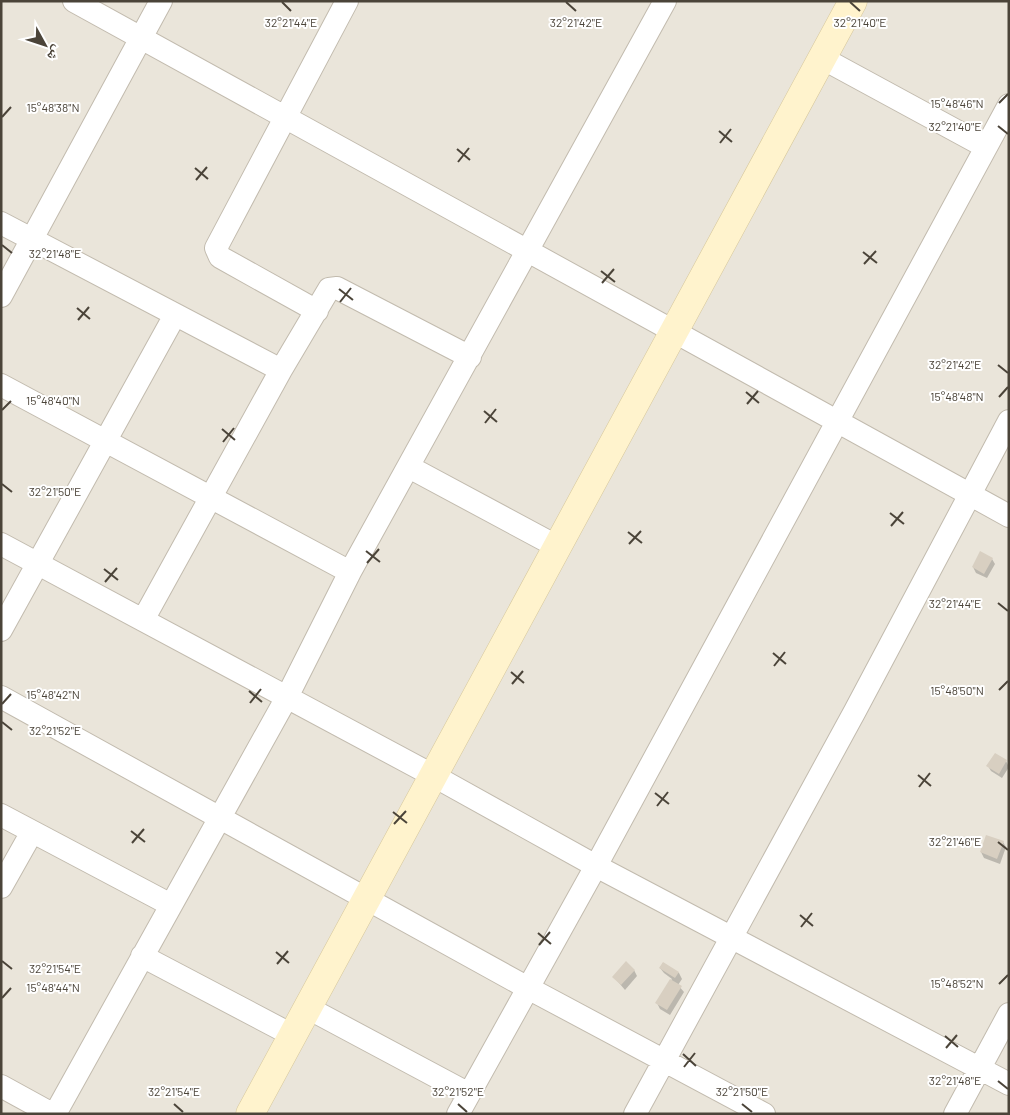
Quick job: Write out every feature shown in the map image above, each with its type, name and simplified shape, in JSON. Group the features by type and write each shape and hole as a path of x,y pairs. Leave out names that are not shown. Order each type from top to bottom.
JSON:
{"street":[{"path":"74,1 1009,516"},
{"path":"1,296 161,1"},
{"path":"317,311 220,257 216,248 347,1"},
{"path":"1,1086 53,1114 287,697 350,572 665,1"},
{"path":"250,1114 853,1"},
{"path":"822,58 986,147"},
{"path":"308,1008 463,1104 596,866 1009,105"},
{"path":"1,222 280,370"},
{"path":"143,620 212,498 280,370 329,289 337,288 470,357"},
{"path":"1,630 176,315"},
{"path":"1,385 350,572"},
{"path":"635,1114 855,711 1009,421"},
{"path":"409,467 558,547"},
{"path":"1,544 434,776 596,866 1009,1084"},
{"path":"1,697 528,988 764,1114"},
{"path":"1,815 171,905"},
{"path":"1,887 32,832"},
{"path":"142,956 292,1035"},
{"path":"955,1114 1009,1014"}],"shaded area":[{"path":"1,1 1009,1 1009,1114 1,1114"}],"building":[{"path":"980,551 993,558 984,574 972,567"},
{"path":"995,753 1007,760 999,774 986,766"},
{"path":"986,835 1004,841 997,859 980,852"},
{"path":"626,961 635,970 621,985 612,977"},
{"path":"663,962 679,972 675,978 659,968"},
{"path":"670,979 682,986 667,1010 655,1003"}]}
